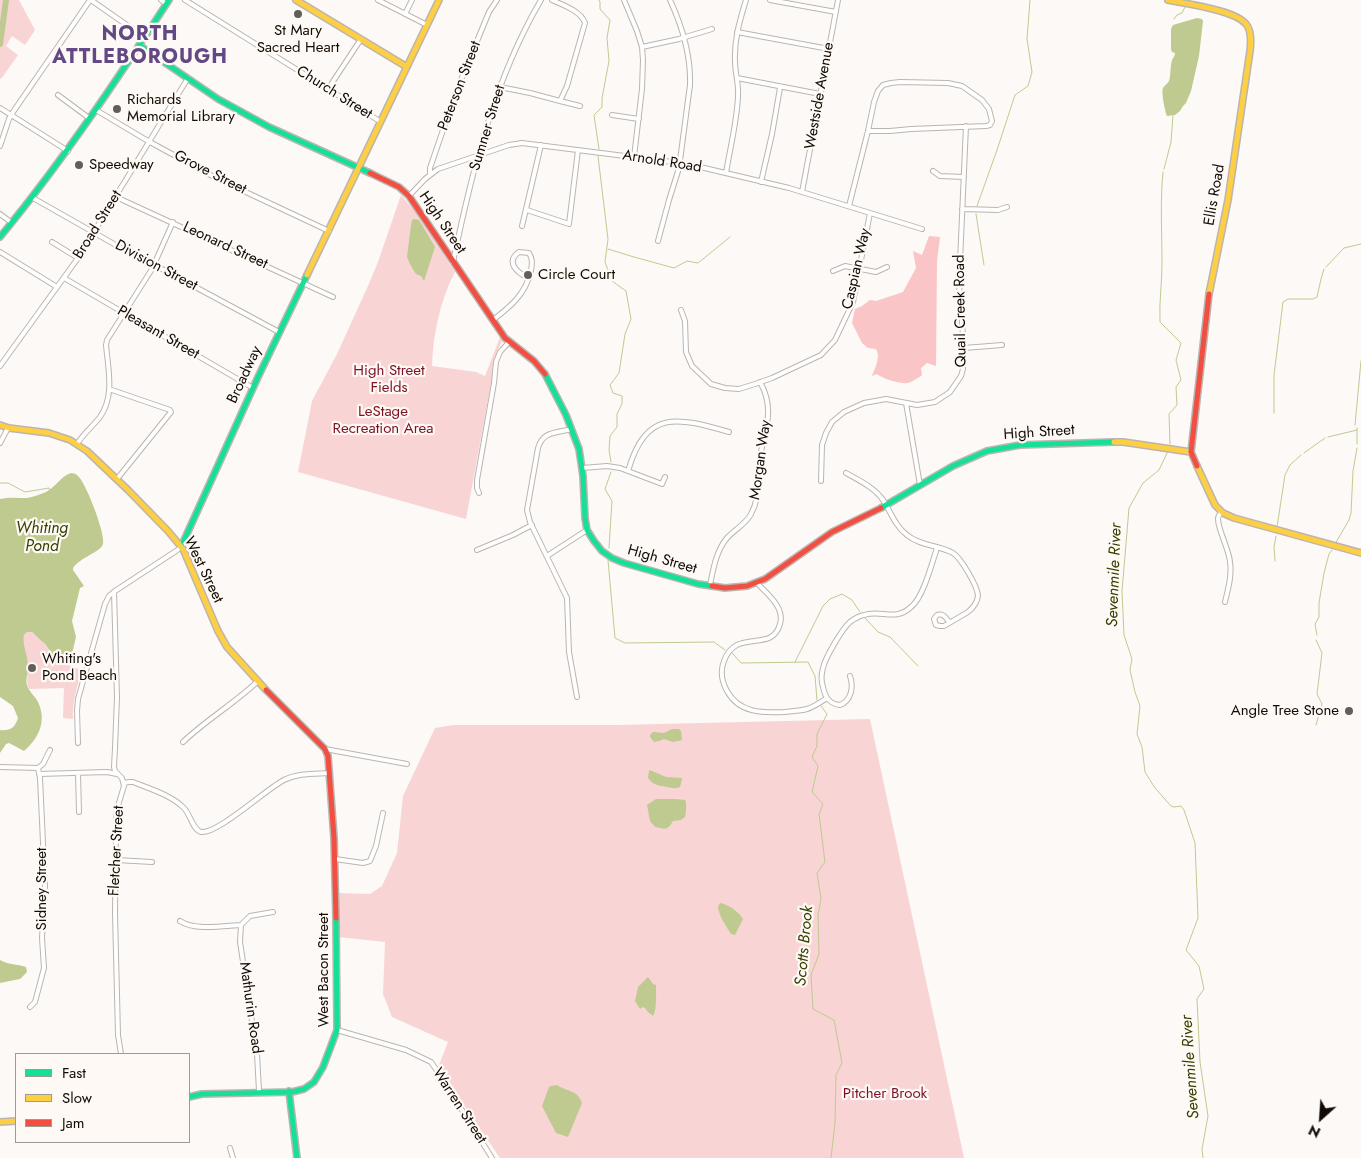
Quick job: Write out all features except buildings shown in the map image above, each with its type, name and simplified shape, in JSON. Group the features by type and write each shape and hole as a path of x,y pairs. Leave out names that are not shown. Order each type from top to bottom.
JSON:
{"street":[{"path":"0,146 12,115 91,0 144,37"},
{"path":"0,237 33,198 68,151 167,2 161,0"},
{"name":"Church Street","path":"185,0 381,122"},
{"path":"297,0 407,67"},
{"path":"378,0 427,25"},
{"path":"405,14 412,0"},
{"name":"Broadway","path":"78,743 78,699 105,604 109,596 114,592 181,546 303,282 439,0"},
{"name":"Peterson Street","path":"430,175 430,168 456,92 489,12 497,0"},
{"name":"Sumner Street","path":"453,262 478,155 500,87 528,21 541,0"},
{"path":"552,0 576,12 584,18 586,23 567,86 560,102"},
{"path":"624,0 642,47 644,74 634,157"},
{"path":"658,241 680,163 690,74 683,38 676,14 670,2 676,0"},
{"path":"726,173 738,104 734,60 737,32 746,0"},
{"path":"770,0 836,12"},
{"name":"Westside Avenue","path":"802,192 838,0"},
{"name":"Ellis Road","path":"1168,0 1212,9 1236,17 1244,22 1249,30 1251,39 1228,200 1209,294 1192,452"},
{"path":"642,47 712,29"},
{"path":"737,32 829,49"},
{"path":"328,89 360,39"},
{"name":"High Street","path":"139,45 218,98 269,127 387,180 409,196 509,342 530,357 542,370 572,429 580,453 585,518 588,530 602,551 618,561 689,582 736,588 756,583 832,532 886,506 953,466 987,451 1009,446 1034,444 1123,442 1192,452"},
{"name":"Broad Street","path":"1,364 78,258 188,78"},
{"path":"737,78 780,88 820,94"},
{"path":"849,206 876,95 883,85 890,83 928,83 962,86 982,100 989,109 992,122 986,126 868,131"},
{"path":"500,87 530,92 560,102 580,106"},
{"path":"762,182 780,88"},
{"path":"58,95 89,118"},
{"path":"0,108 68,151"},
{"name":"Grove Street","path":"95,110 218,179 329,230"},
{"path":"612,116 639,119"},
{"name":"Quail Creek Road","path":"821,481 822,445 826,433 832,422 844,412 864,403 886,399 917,405 941,400 955,386 964,369 958,284 966,126"},
{"name":"Arnold Road","path":"409,196 438,169 516,144 541,145 680,163 726,173 802,192 922,229"},
{"path":"522,226 541,145"},
{"path":"527,210 569,224 578,150"},
{"path":"933,171 940,176 964,177"},
{"name":"Leonard Street","path":"116,197 333,297"},
{"name":"Division Street","path":"33,198 153,266 280,332"},
{"path":"962,209 998,210 1007,207"},
{"name":"Caspian Way","path":"680,310 685,321 686,352 692,366 711,384 739,389 760,382 821,355 830,347 839,333 853,302 870,213"},
{"path":"0,214 12,223"},
{"path":"77,444 102,413 108,399 106,342 153,266 173,222"},
{"path":"52,242 78,258"},
{"path":"0,252 57,287"},
{"path":"493,320 521,296 526,287 529,278 533,263 529,253 519,252 513,259 513,265 518,271 529,278"},
{"path":"833,271 845,266 876,272 887,267"},
{"name":"Pleasant Street","path":"64,278 253,388"},
{"path":"479,493 476,488 477,480 496,362 498,354 509,342"},
{"path":"964,348 1002,345"},
{"name":"Morgan Way","path":"710,585 720,549 726,539 748,519 756,505 758,496 757,471 768,422 767,399 760,382"},
{"path":"109,390 170,410 171,412 117,479"},
{"path":"906,403 920,485"},
{"path":"628,471 634,451 640,441 648,432 662,424 686,421 729,432"},
{"name":"West Street","path":"0,425 8,428 49,433 77,444 117,479 181,546 223,642 233,655 325,749"},
{"path":"0,443 8,428"},
{"path":"572,429 544,436 539,444 528,510 532,525 565,594 569,652 577,697"},
{"path":"1192,452 1215,505 1222,512 1234,518 1361,553"},
{"path":"582,468 611,467 628,471 662,484 665,478"},
{"path":"846,473 878,494 898,526 908,535 919,542 958,556 975,586 977,600 973,608 968,612 949,622"},
{"path":"1222,512 1218,521 1230,562 1230,579 1225,602"},
{"path":"477,550 532,525"},
{"path":"546,556 588,530"},
{"path":"850,676 852,688 845,703 837,705 831,703 827,698 822,681 823,667 846,627 852,621 865,614 874,613 889,616 904,612 912,607 921,594 937,548"},
{"path":"756,583 779,609 781,615 780,623 776,632 768,639 745,642 729,652 724,660 722,670 723,680 728,693 736,702 743,706 762,712 805,710 827,698"},
{"path":"114,592 116,697 114,767 124,784 133,782 178,803 189,814 198,831 207,831 218,827 276,784 303,775 329,773"},
{"path":"183,742 200,726 240,697 258,680"},
{"path":"325,749 408,764"},
{"name":"West Bacon Street","path":"190,1097 202,1094 288,1091 308,1088 323,1067 337,1030 335,859 328,756 325,749"},
{"path":"0,767 38,768 43,764 50,750"},
{"name":"Sidney Street","path":"30,1008 34,1002 44,968 42,938 45,886 38,768"},
{"path":"39,774 107,772 118,774"},
{"path":"78,773 79,812"},
{"name":"Fletcher Street","path":"121,1053 118,1035 115,913 117,809 124,784"},
{"path":"335,859 362,863 370,861 376,846 383,813"},
{"path":"116,860 152,862"},
{"path":"180,922 194,927 240,925 250,916 273,912"},
{"name":"Mathurin Road","path":"240,925 240,942 257,1054 259,1092"},
{"name":"Warren Street","path":"337,1030 406,1050 430,1062 492,1158"},
{"path":"288,1091 298,1158"},
{"path":"0,1122 15,1121"},
{"path":"230,1148 233,1158"}],"green space":[{"path":"0,0 19,0 35,30 25,45 12,36 6,46 18,55 1,79 0,78"},
{"name":"LeStage Recreation Area","path":"401,195 414,210 455,272 445,294 438,318 432,366 476,372 485,376 500,337 502,341 493,361 492,378 466,519 298,472 312,401 337,354 368,286"},
{"path":"30,631 40,638 57,661 82,670 74,701 73,719 63,718 64,688 29,689 27,683 28,665 23,641 25,633"},
{"name":"Pitcher Brook","path":"870,719 964,1158 500,1158 446,1079 439,1065 448,1042 392,1017 383,994 385,942 339,937 339,893 370,894 382,886 397,853 403,796 435,728 454,725 617,725"}],"shaded area":[{"path":"929,236 940,237 937,261 936,366 927,363 921,368 922,375 908,383 892,381 877,374 872,376 878,355 876,349 868,348 862,343 852,323 855,309 870,300 876,301 903,292 916,268 913,251 922,255"}],"water":[{"path":"1197,18 1203,21 1199,56 1191,91 1180,111 1175,115 1167,116 1163,88 1169,81 1171,63 1175,54 1171,49 1171,29 1173,25"},
{"path":"414,219 419,220 435,247 424,281 421,276 416,274 407,257 411,225"},
{"name":"Whiting Pond","path":"71,473 76,474 90,498 99,520 103,544 98,550 80,561 73,568 84,586 80,588 72,621 76,637 70,662 67,664 57,661 45,644 32,632 27,632 24,635 28,669 26,680 29,690 41,709 40,729 34,741 24,751 9,743 6,744 0,753 0,730 12,728 18,718 13,706 0,697 0,499 27,498 42,494"},
{"path":"672,729 679,729 681,731 682,740 673,742 664,739 654,742 650,737 653,732 664,733"},
{"path":"650,770 666,777 682,778 680,787 672,788 654,784 648,778"},
{"path":"656,799 685,800 685,817 681,820 673,821 666,829 655,827 650,821 647,805"},
{"path":"720,903 733,909 743,919 735,935 731,934 721,917 718,907"},
{"path":"0,960 26,967 27,972 20,979 0,983"},
{"path":"648,977 656,985 656,1006 653,1016 645,1008 640,1009 635,1001 638,987"},
{"path":"557,1085 575,1093 582,1103 568,1137 556,1133 542,1106 549,1087"}],"waterway":[{"path":"0,44 6,0"},
{"name":"Scotts Brook","path":"599,0 600,9 610,20 607,38 609,61 602,107 594,115 599,149"},
{"path":"977,206 1015,95 1028,86 1032,72 1027,39 1030,0"},
{"name":"Sevenmile River","path":"1174,19 1182,13 1185,7"},
{"name":"Sevenmile River","path":"1164,169 1171,142 1173,116"},
{"name":"Scotts Brook","path":"598,156 608,239 605,262 612,281 626,291 631,319 625,334 619,373 610,385 613,393 622,396 622,404 617,414 617,427 610,436 609,450 611,462"},
{"name":"Sevenmile River","path":"1163,172 1160,322 1181,343 1176,360 1181,380 1176,387 1177,405 1169,414 1170,444"},
{"path":"976,214 984,265"},
{"path":"608,249 674,268 687,261 698,263 730,237"},
{"path":"1326,267 1344,248 1361,244"},
{"path":"1274,413 1274,375 1283,302 1288,299 1313,299 1317,297 1324,269"},
{"path":"1355,425 1361,361"},
{"path":"1357,428 1357,444"},
{"path":"1328,437 1357,430"},
{"path":"1304,453 1325,438"},
{"path":"1335,544 1351,513 1353,471 1357,448"},
{"name":"Sevenmile River","path":"1168,451 1159,470 1143,483 1129,508 1122,591 1124,635 1132,659 1130,670 1140,706 1137,734 1142,747 1145,772 1155,788 1171,806 1181,806 1184,810 1195,843 1198,918 1186,950 1199,966 1204,989 1197,999 1200,1062 1208,1116 1202,1149 1203,1158"},
{"path":"1277,527 1285,475 1290,465 1301,455"},
{"name":"Scotts Brook","path":"609,548 612,501 605,489 611,472"},
{"path":"0,483 8,483 25,492 49,488 50,490"},
{"path":"1275,561 1274,547 1276,536"},
{"path":"1317,635 1315,624 1319,617 1319,603 1324,573 1329,554 1332,550"},
{"name":"Scotts Brook","path":"608,560 615,638 625,643 714,642 725,650"},
{"path":"795,662 823,606 830,599 842,594 852,600 860,612"},
{"path":"865,618 878,632 890,637 918,666"},
{"path":"1316,640 1322,653 1317,694 1322,704 1316,725"},
{"name":"Scotts Brook","path":"732,653 741,663 808,662 815,676 817,700"},
{"name":"Scotts Brook","path":"821,706 827,714 817,734 817,746 812,757 818,766 812,792 823,804 819,814 825,862 817,873 821,899 818,915 819,954 811,975 813,1009 834,1020 842,1063 836,1075 835,1123 831,1158"}],"traffic: fast":[{"path":"0,237 67,150 109,91 169,0"},
{"path":"139,45 218,99 269,127 370,173"},
{"path":"181,547 258,377 307,275"},
{"path":"545,374 566,415 579,449 583,476 585,518 587,530 594,541 602,551 624,563 698,584 712,586"},
{"path":"881,508 953,466 987,451 1020,445 1114,442"},
{"path":"190,1097 202,1094 292,1092 304,1089 314,1082 323,1067 337,1030 336,918"},
{"path":"289,1091 297,1158"}],"traffic: slow":[{"path":"296,0 407,67"},
{"path":"307,275 439,0"},
{"path":"1168,0 1210,8 1232,15 1246,24 1251,41 1228,200 1209,294"},
{"path":"0,425 9,428 49,433 70,440 87,451 128,490 183,549 218,631 227,647 266,690"},
{"path":"1114,442 1191,452"},
{"path":"1197,466 1215,505 1223,513 1234,518 1361,553"},
{"path":"0,1122 15,1121"}],"traffic: jam":[{"path":"370,173 399,187 409,196 505,338 534,361 545,374"},
{"path":"1197,466 1191,452 1209,294"},
{"path":"712,586 725,588 747,586 765,579 832,532 881,508"},
{"path":"266,690 325,749 328,756 334,838 336,918"}],"place":[{"name":"St Mary Sacred Heart","path":"298,14"},
{"name":"Richards Memorial Library","path":"117,109"},
{"name":"Speedway","path":"79,165"},
{"name":"Circle Court","path":"528,275"},
{"name":"Whiting's Pond Beach","path":"32,668"},
{"name":"Angle Tree Stone","path":"1349,711"}],"district":[{"name":"NORTH ATTLEBOROUGH","path":"140,46"}],"park label":[{"name":"High Street Fields","path":"389,380"}]}
